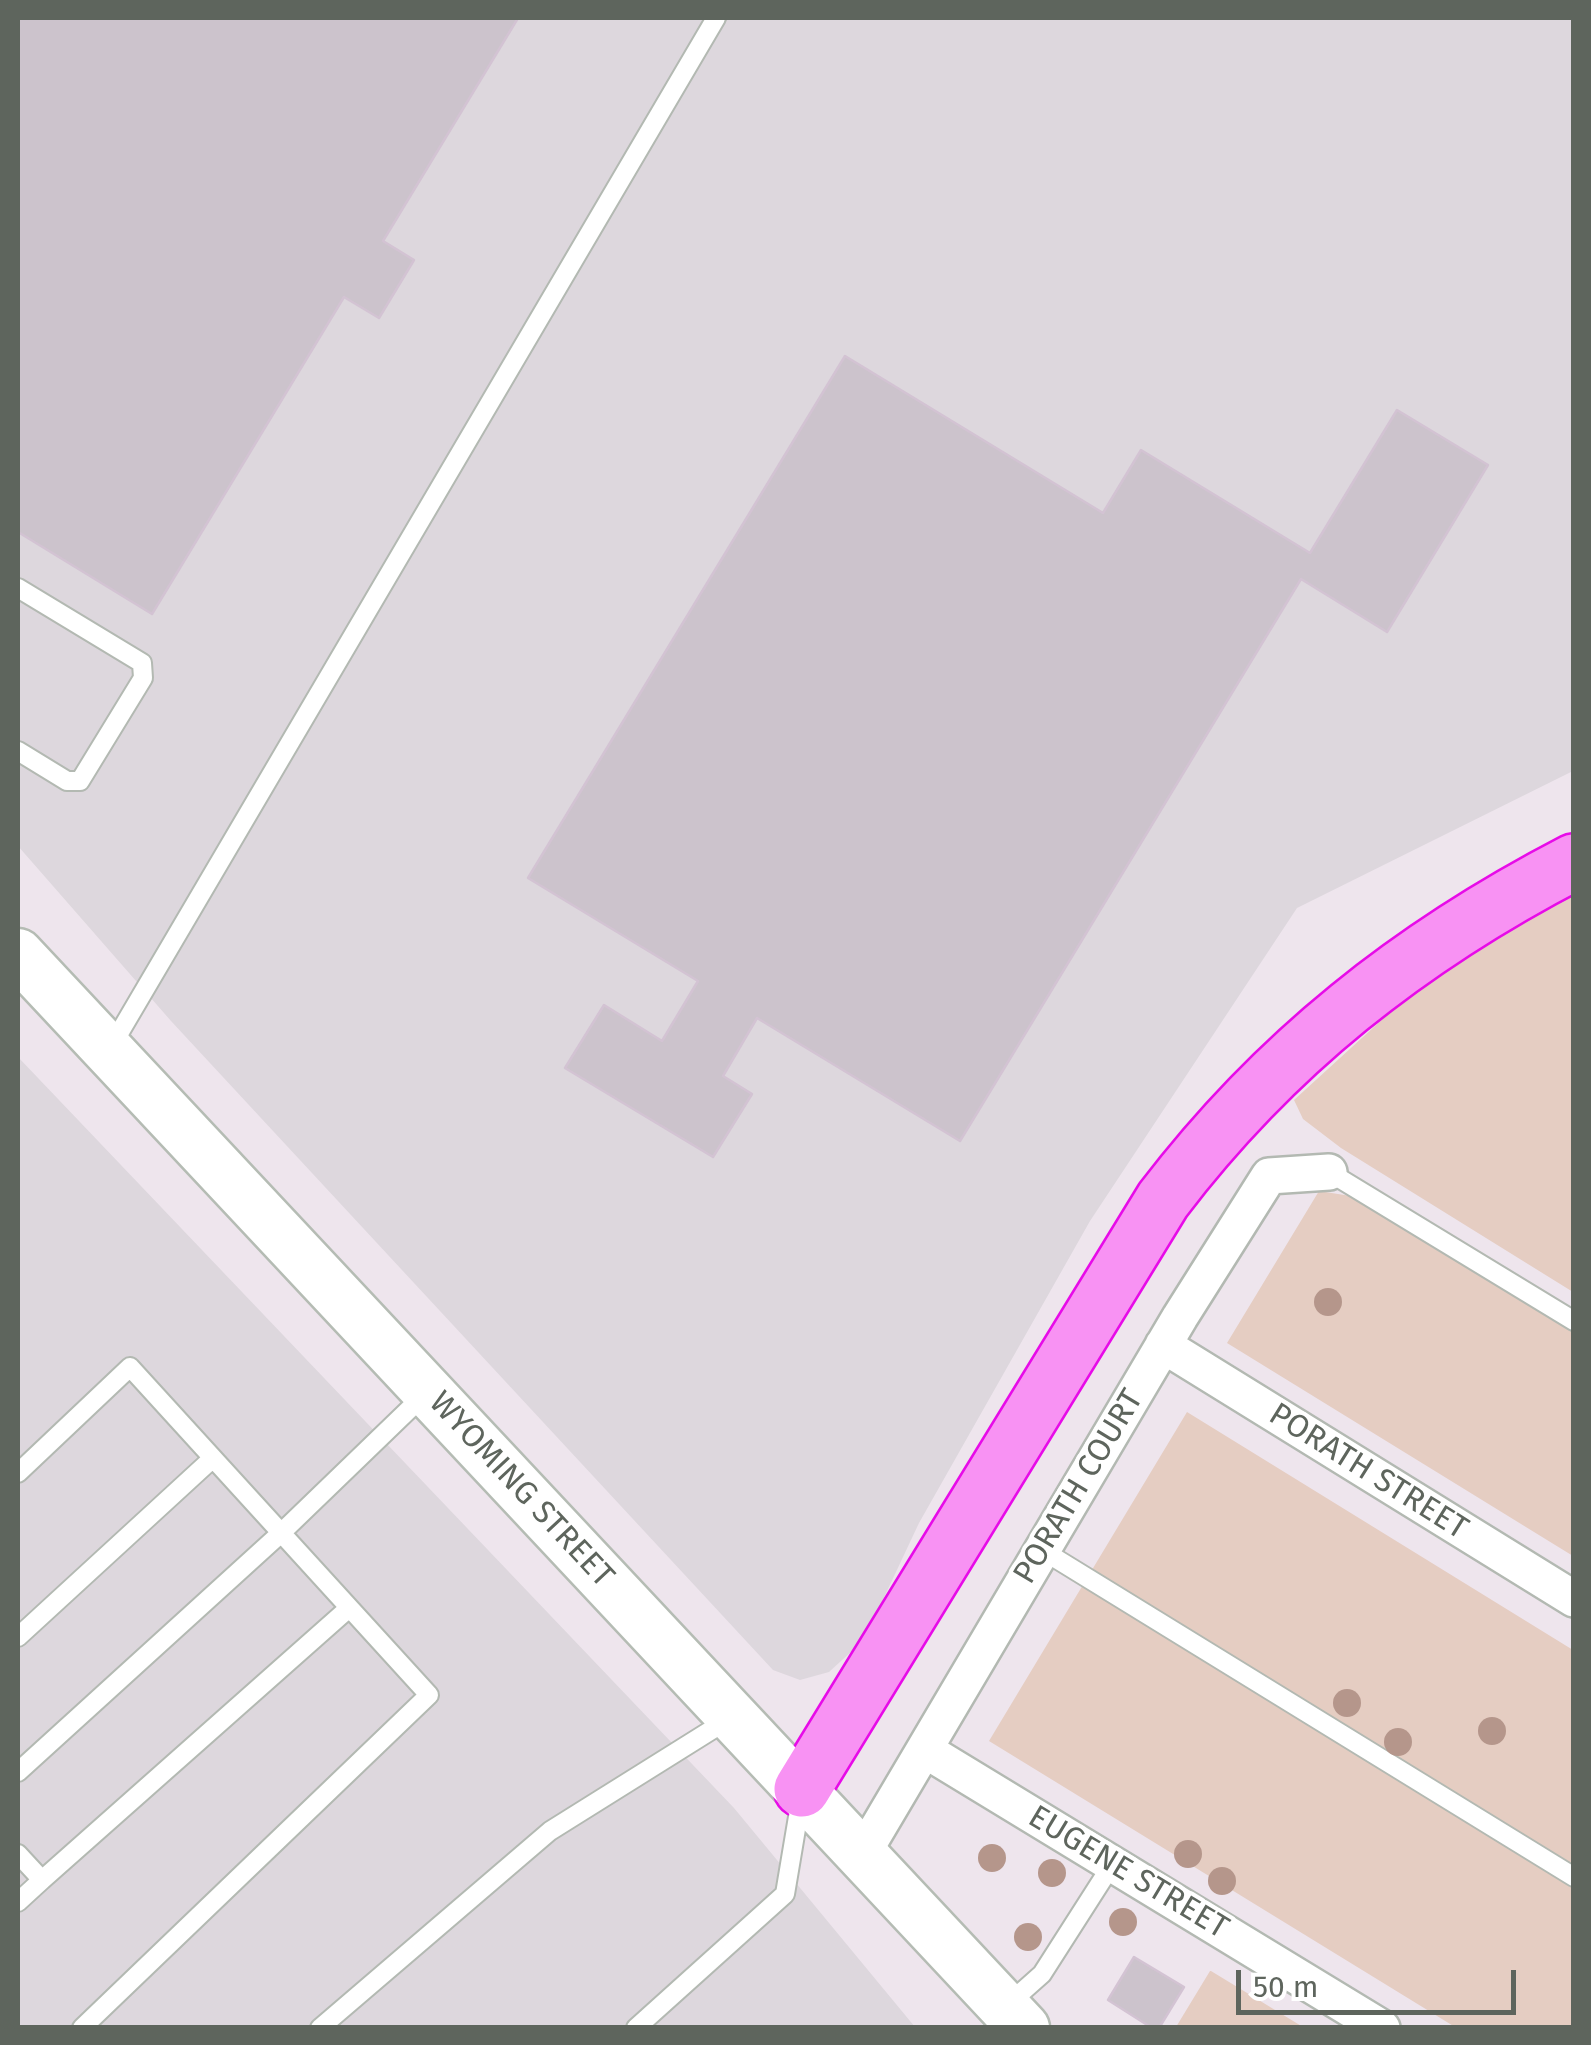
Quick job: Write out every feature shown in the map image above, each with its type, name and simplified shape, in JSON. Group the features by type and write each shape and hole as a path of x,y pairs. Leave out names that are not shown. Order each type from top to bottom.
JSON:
{"highway":[{"path":"802,1789 1163,1200 1231,1114 1272,1072 1374,985 1574,862"}],"main road":[{"name":"WYOMING STREET","path":"18,954 1014,2017"}],"street":[{"name":"PORATH COURT","path":"863,1853 1163,1346 1269,1176 1329,1172"},
{"name":"PORATH STREET","path":"1163,1346 1574,1599"},
{"name":"EUGENE STREET","path":"925,1750 1382,2028"}],"lane":[{"path":"108,1052 328,671 716,18"},
{"path":"18,588 142,664 144,678 80,781 67,781 18,751"},
{"path":"1329,1172 1574,1321"},
{"path":"18,1474 130,1367 429,1695 82,2028"},
{"path":"18,1772 281,1533 428,1391"},
{"path":"18,1637 212,1458"},
{"path":"1042,1550 1574,1877"},
{"path":"18,1902 349,1608"},
{"path":"320,2028 550,1831 734,1716"},
{"path":"636,2028 785,1894 802,1789"},
{"path":"18,1854 42,1880"},
{"path":"1014,2017 1113,1863"}],"shaded area":[{"path":"18,18 1573,18 1573,771 1297,908 1090,1221 919,1523 864,1640 829,1672 800,1680 773,1670 171,1021 18,846"},
{"path":"1573,894 1573,1292 1341,1148 1303,1119 1294,1100 1409,995 1515,924"},
{"path":"18,1057 734,1808 915,2027 18,2027"},
{"path":"1319,1191 1357,1197 1573,1327 1573,1556 1227,1343"},
{"path":"1187,1412 1573,1650 1573,2027 1455,2027 989,1741"},
{"path":"1211,1971 1303,2027 1176,2027"}],"building":[{"path":"18,18 518,18 383,241 414,260 379,318 344,297 152,614 18,532"},
{"path":"845,356 1103,513 1141,450 1310,553 1397,410 1488,465 1387,632 1301,579 960,1141 757,1018 723,1076 752,1094 713,1157 565,1068 604,1005 662,1041 698,981 528,878"},
{"path":"1134,1957 1184,1987 1159,2028 1152,2028 1108,2000"}]}
